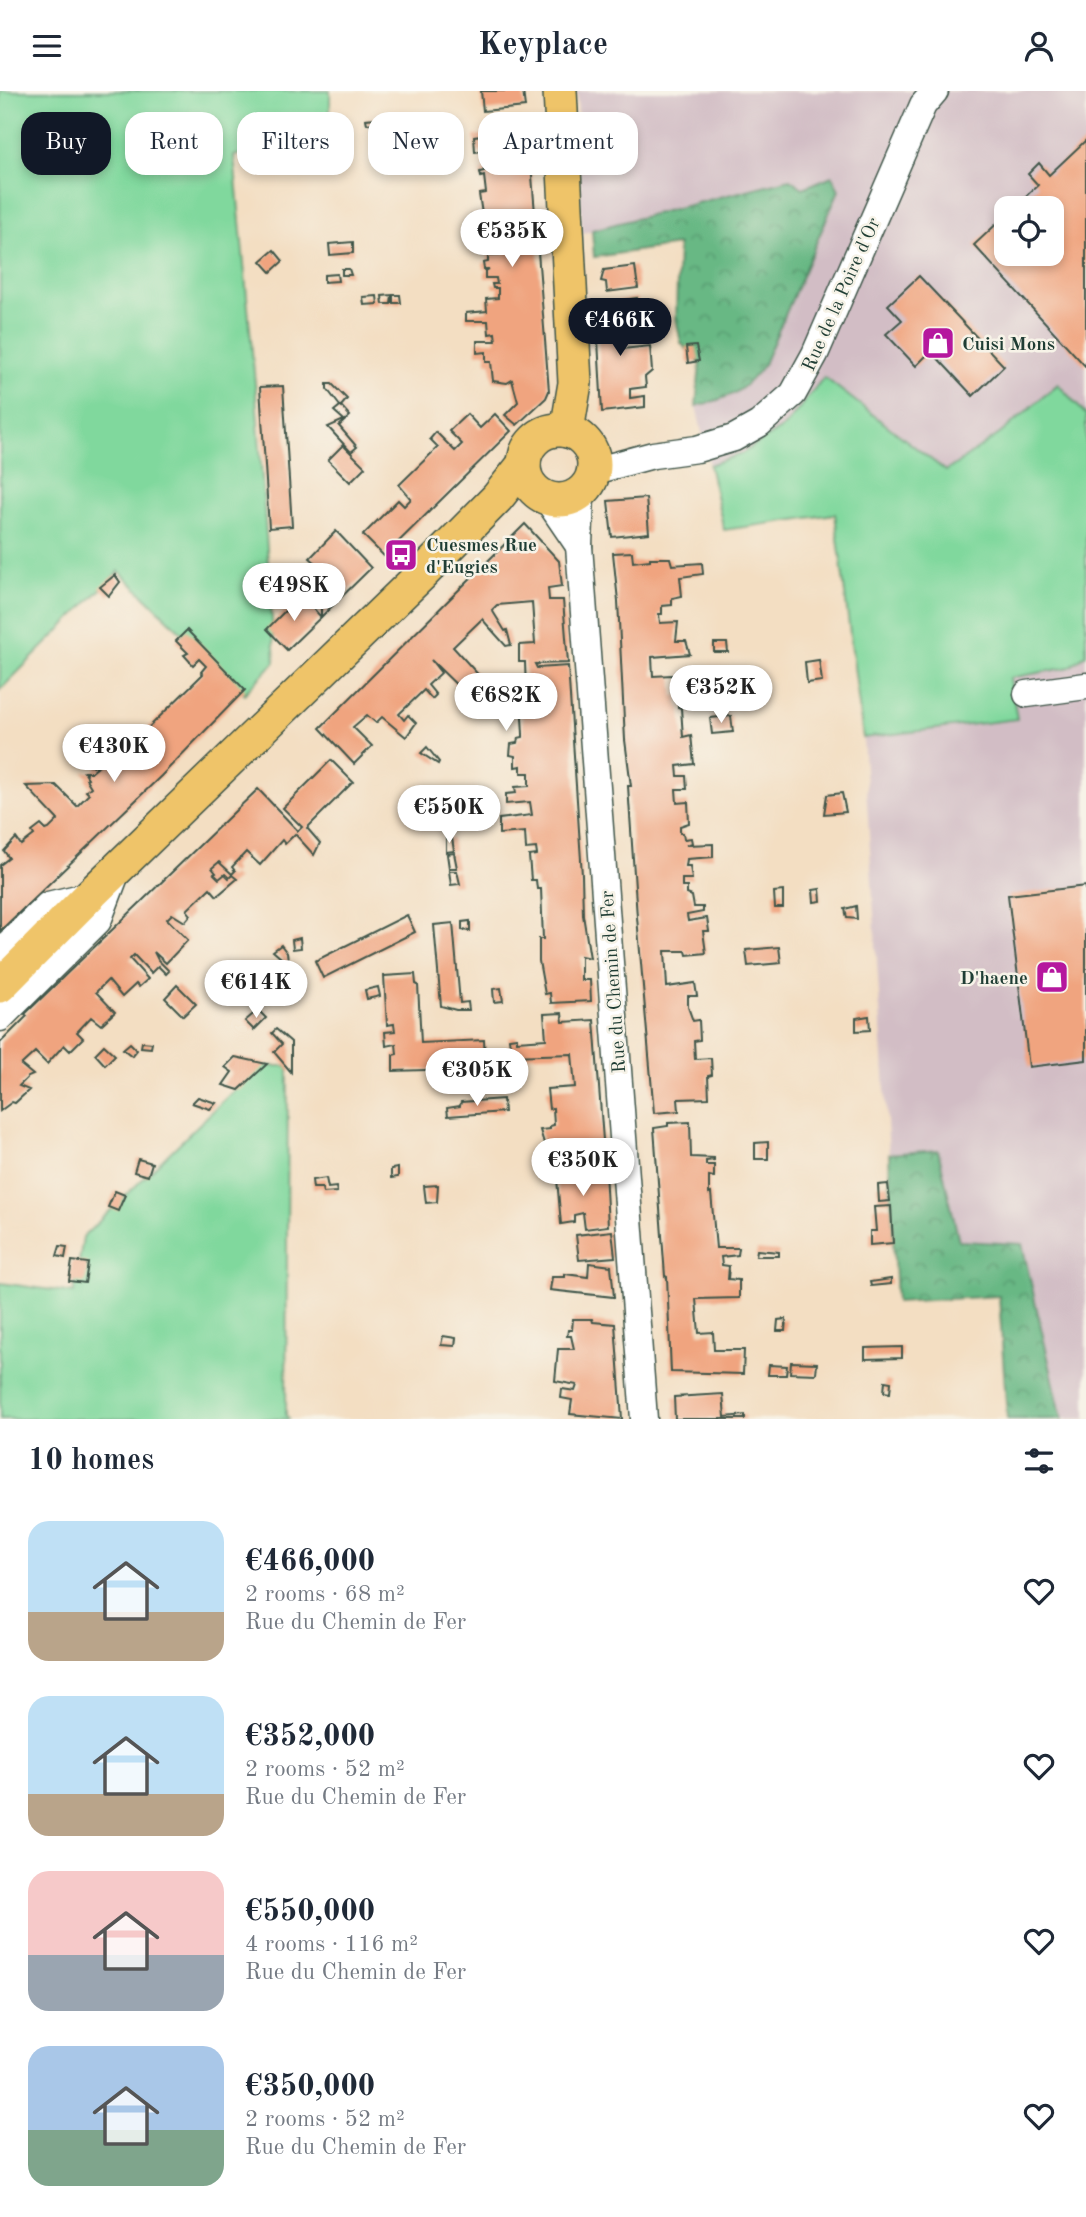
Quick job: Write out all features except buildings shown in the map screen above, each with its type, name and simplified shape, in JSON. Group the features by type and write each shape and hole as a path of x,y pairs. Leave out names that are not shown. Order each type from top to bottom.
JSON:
{"main road":[{"path":"560,91 575,383 567,431"},
{"path":"554,430 567,431 586,442 589,472 559,501 534,483 530,446 539,436 554,430"},
{"path":"0,986 497,498 534,483"}],"street":[{"name":"Rue de la Poire d'Or","path":"589,472 734,438 759,424 793,394 815,354 923,105 935,91"},
{"name":"Rue du Chemin de Fer","path":"589,472 579,546 644,1419"},
{"name":"Rue du Chemin de Fer","path":"534,483 579,546"},
{"path":"1027,694 1086,686"},
{"path":"0,1018 98,921 118,868"},
{"path":"0,951 48,905 82,905"}],"shaded area":[{"path":"577,91 1086,91 1086,1419 1007,1419 999,1296 896,1302 863,738 835,514 724,530 696,406 700,364 679,245 594,257 592,231 582,233 580,175 638,175 638,112 578,112"}],"green space":[{"path":"0,91 330,91 330,112 237,112 237,155 234,156 256,394 275,662 244,694 119,571 0,690"},
{"path":"832,176 839,190 764,364 749,382 735,393 696,406 700,364 681,343 676,319 678,245 594,257 592,230 790,179 803,188"},
{"path":"824,377 946,471 1001,433 1058,384 1086,415 1086,654 1070,667 1010,678 1017,719 863,738 835,514 724,530 709,465 741,454 785,426"},
{"path":"259,1066 288,1066 286,1415 289,1419 0,1419 0,1283 74,1293 83,1237"},
{"path":"938,1150 959,1241 1022,1244 1062,1419 1007,1419 999,1296 896,1302 889,1154"}],"place":[{"name":"Cuisi Mons","path":"938,343"},
{"name":"Cuesmes Rue d'Eugies","path":"401,555"},
{"name":"D'haene","path":"1052,977"}]}
